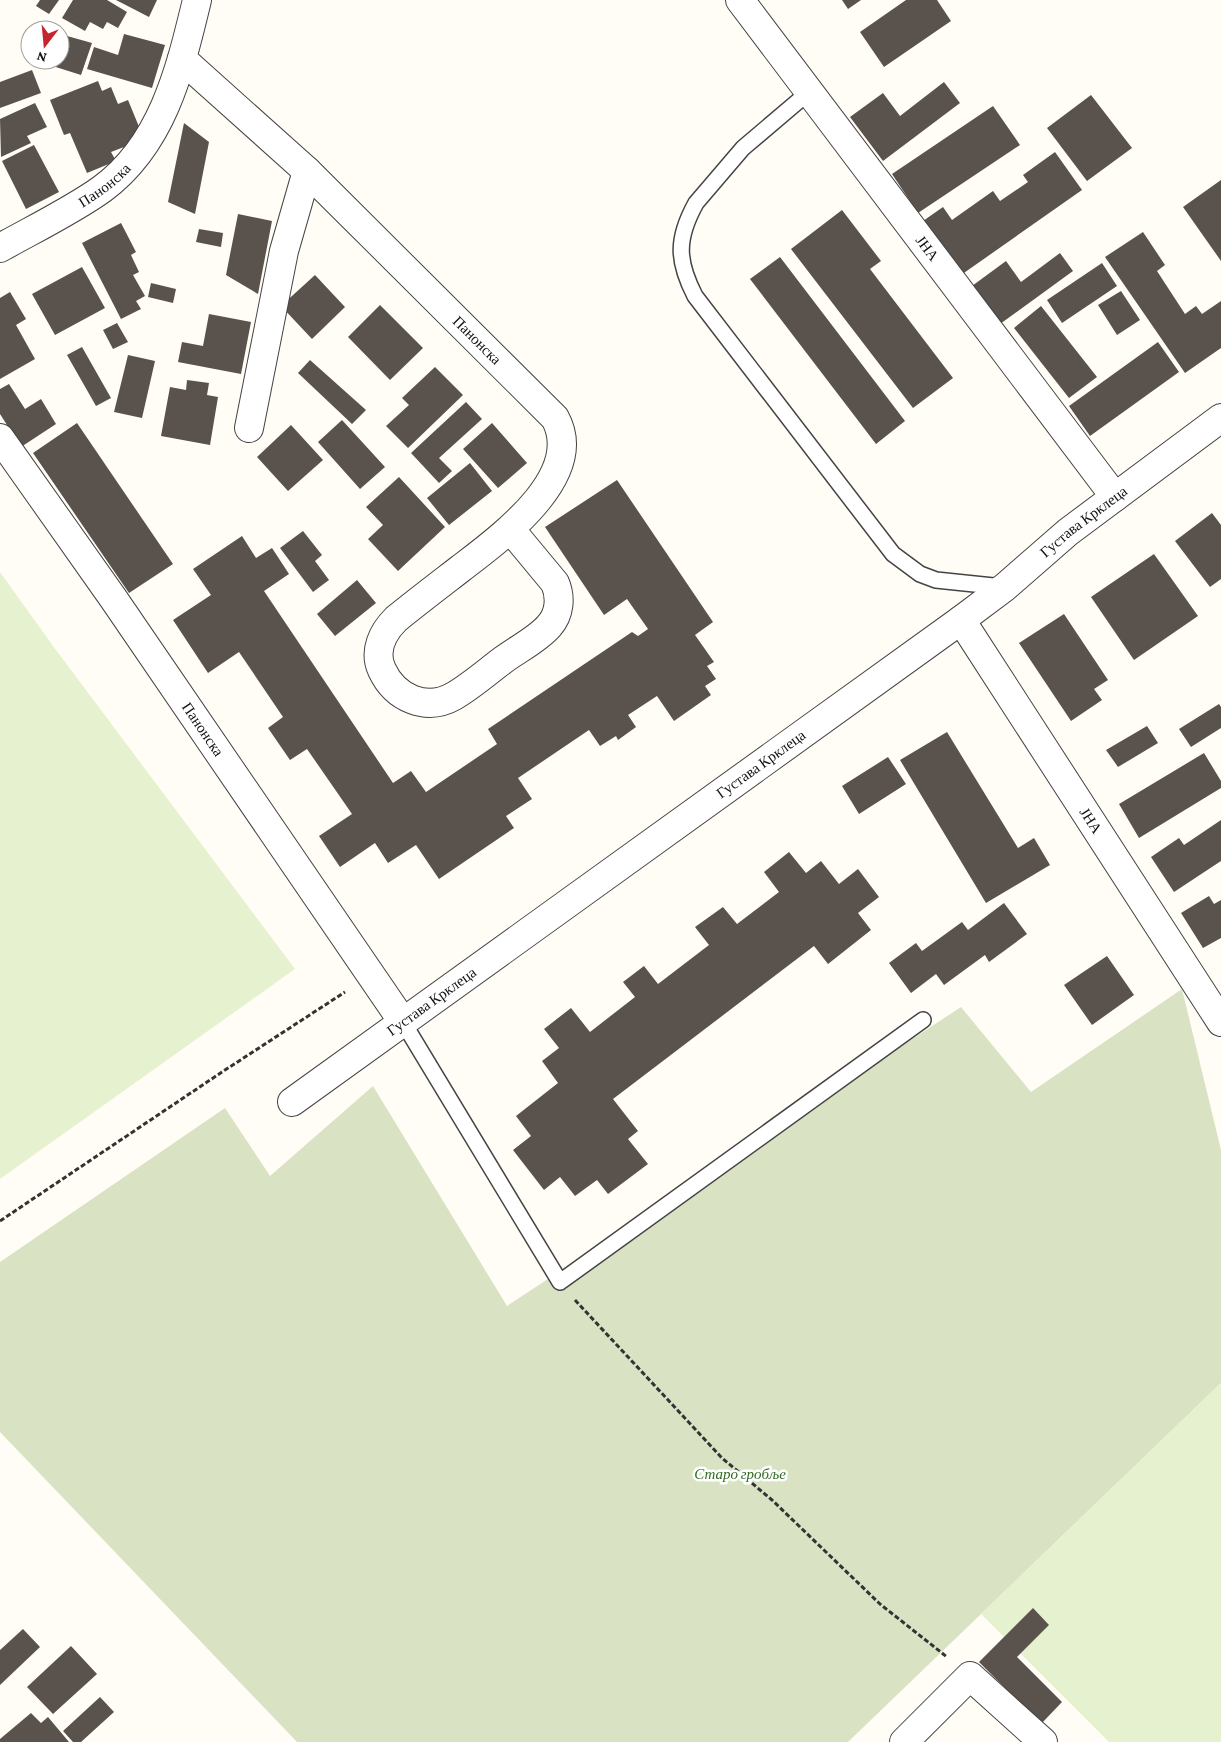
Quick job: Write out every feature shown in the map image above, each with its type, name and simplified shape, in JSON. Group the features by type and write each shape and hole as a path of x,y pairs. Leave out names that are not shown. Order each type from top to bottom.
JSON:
{"street":[{"name":"Панонска","path":"0,248 102,189 126,168 146,144 162,115 182,59 197,0"},
{"name":"ЈНА","path":"740,0 1115,497"},
{"name":"Панонска","path":"182,59 307,171 555,418 561,429 562,442 552,477 543,494 511,530 396,619 388,628 379,646 378,657 380,666 389,684 399,693 418,702 436,701 454,696 549,626 559,604 557,588 511,530"},
{"path":"249,428 284,251 307,171"},
{"name":"Густава Крклеца","path":"292,1102 961,620 1004,587 1068,532 1221,418"},
{"name":"Панонска","path":"0,438 113,598 404,1022"},
{"name":"ЈНА","path":"961,620 1221,1022"},
{"path":"904,1742 970,1676 1043,1742"}],"lane":[{"path":"809,92 743,148 696,203 690,213 680,250 680,261 685,277 695,296 893,554 920,574 936,580 1004,587"},
{"path":"404,1022 560,1282 923,1020"}],"path":[{"path":"0,1221 222,1072 371,976"},
{"path":"560,1282 722,1458 772,1500 880,1604 970,1676"}],"green space":[{"path":"0,572 53,646 295,969 0,1179"},
{"name":"Старо гробље","path":"1182,989 1221,1150 1221,1383 848,1742 297,1742 0,1432 0,1262 225,1108 270,1176 373,1086 507,1306 961,1007 1031,1092"},
{"path":"1221,1383 1221,1742 1109,1742 981,1614"}],"building":[{"path":"40,0 59,0 49,14 36,6"},
{"path":"73,0 107,0 127,12 118,28 107,22 103,29 90,22 85,31 70,23 70,20 62,18"},
{"path":"116,0 157,0 149,17"},
{"path":"842,0 861,0 848,9"},
{"path":"906,0 937,0 951,21 884,67 860,32"},
{"path":"124,34 165,45 152,88 87,69 94,47 118,55"},
{"path":"70,37 92,43 81,75 65,70 70,70"},
{"path":"32,70 41,93 0,108 0,82"},
{"path":"98,81 102,91 111,87 118,104 128,100 142,134 137,142 111,152 116,161 87,173 70,133 64,135 50,100"},
{"path":"944,82 960,103 883,161 850,117 883,93 900,116"},
{"path":"1091,95 1132,148 1087,181 1047,128"},
{"path":"35,103 47,127 27,136 31,143 1,157 0,119"},
{"path":"993,106 1020,145 918,213 892,174"},
{"path":"184,123 209,142 195,214 168,202"},
{"path":"34,145 59,192 26,209 2,161"},
{"path":"1055,152 1082,190 961,275 923,221 943,207 952,220 993,191 1000,201 1028,182 1023,175"},
{"path":"1221,180 1221,261 1183,207"},
{"path":"842,210 881,261 870,269 953,378 913,408 791,249"},
{"path":"238,214 272,221 258,294 226,275"},
{"path":"121,223 136,252 131,255 139,272 133,275 145,296 136,301 141,309 121,319 82,243"},
{"path":"199,229 223,233 221,247 196,242"},
{"path":"1143,232 1165,265 1157,271 1185,314 1196,306 1202,314 1221,301 1221,348 1185,373 1105,257"},
{"path":"1060,253 1073,271 1000,324 972,286 1006,261 1021,282"},
{"path":"780,257 905,421 876,444 750,279"},
{"path":"1102,263 1117,286 1062,323 1047,300"},
{"path":"82,267 105,308 55,335 32,294"},
{"path":"315,275 345,307 312,339 281,306"},
{"path":"151,283 176,289 173,303 148,297"},
{"path":"1121,291 1140,320 1117,335 1098,305"},
{"path":"10,292 26,319 16,325 35,359 0,379 0,298"},
{"path":"380,305 423,348 390,380 348,337"},
{"path":"1041,306 1097,377 1069,398 1014,328"},
{"path":"209,314 251,322 241,374 178,362 182,342 203,346"},
{"path":"117,323 128,342 113,349 103,330"},
{"path":"1158,342 1179,372 1090,436 1069,406"},
{"path":"82,347 111,398 96,406 67,355"},
{"path":"128,355 155,361 142,418 114,412"},
{"path":"310,360 366,410 352,424 298,373"},
{"path":"435,367 463,395 408,448 386,426 409,405 402,398"},
{"path":"187,380 209,383 207,395 218,397 210,445 161,436 170,387 186,390"},
{"path":"9,384 25,409 41,399 56,424 21,447 0,414 0,389"},
{"path":"466,402 482,419 439,458 452,471 439,483 411,453"},
{"path":"342,420 385,467 360,489 318,442"},
{"path":"77,423 173,564 129,593 33,453"},
{"path":"492,423 527,463 498,488 463,449"},
{"path":"291,425 323,460 288,491 257,457"},
{"path":"470,463 492,491 449,525 427,498"},
{"path":"399,477 445,527 398,571 368,539 383,525 366,507"},
{"path":"617,480 713,622 695,635 714,662 707,666 716,679 705,686 711,695 674,721 657,696 628,715 636,727 618,740 616,736 600,746 589,730 518,778 532,799 506,816 514,828 439,879 416,845 388,863 375,843 340,867 319,836 352,814 307,749 290,760 268,728 283,717 239,652 208,673 173,620 211,595 193,569 242,536 256,558 272,548 289,574 264,591 393,783 411,771 426,792 497,744 488,729 632,632 638,636 648,629 627,599 604,615 545,527"},
{"path":"1212,513 1221,525 1221,579 1210,587 1175,541"},
{"path":"303,531 322,555 315,561 329,580 313,592 280,548"},
{"path":"1154,554 1198,616 1134,660 1091,597"},
{"path":"357,580 376,603 335,636 317,614"},
{"path":"1064,614 1108,680 1094,689 1102,700 1071,721 1019,643"},
{"path":"1219,704 1221,707 1221,728 1191,747 1179,729"},
{"path":"1147,726 1158,743 1118,767 1106,750"},
{"path":"947,732 1018,848 1034,838 1050,865 986,903 900,760"},
{"path":"1204,753 1221,781 1221,788 1139,838 1119,804"},
{"path":"888,757 906,784 859,814 842,786"},
{"path":"1221,820 1221,861 1174,892 1151,857 1179,838 1184,845"},
{"path":"789,852 806,873 821,861 839,884 858,869 879,897 858,913 871,930 828,964 814,946 613,1099 638,1131 628,1139 648,1164 608,1194 597,1180 575,1196 560,1177 544,1190 513,1150 531,1136 516,1116 558,1083 542,1061 559,1048 544,1029 571,1008 590,1032 635,997 623,982 644,966 658,984 709,945 695,927 723,907 737,924 779,892 764,872"},
{"path":"1209,896 1214,904 1221,900 1221,938 1203,948 1181,913"},
{"path":"1004,903 1027,934 989,962 985,955 944,985 936,974 911,993 889,963 916,943 922,951 962,922 968,930"},
{"path":"1107,956 1134,995 1092,1025 1064,985"},
{"path":"1033,1608 1049,1625 1017,1657 1062,1702 1041,1724 979,1662"},
{"path":"23,1629 40,1647 0,1685 0,1650"},
{"path":"71,1646 97,1674 53,1714 27,1687"},
{"path":"100,1697 114,1712 81,1742 73,1742 63,1731"},
{"path":"31,1713 41,1723 48,1717 69,1742 0,1742 0,1739"}]}
